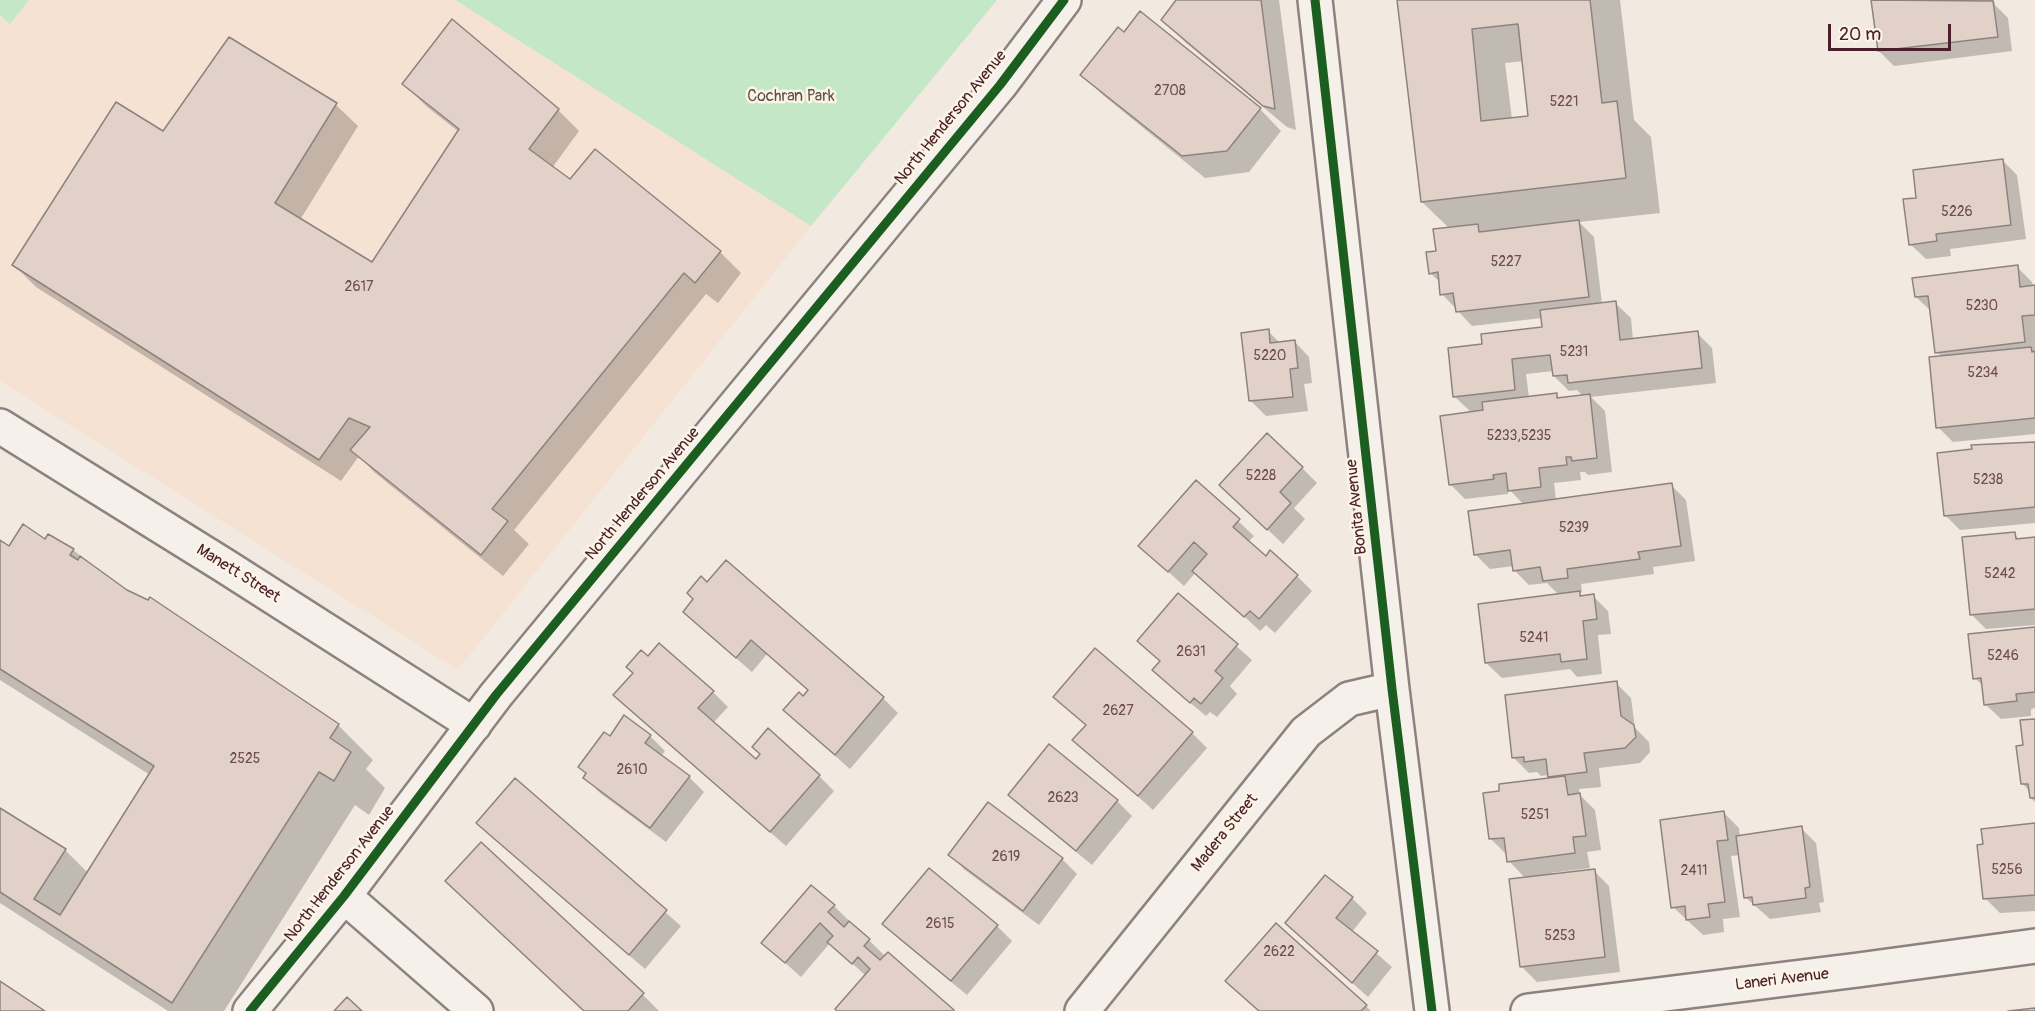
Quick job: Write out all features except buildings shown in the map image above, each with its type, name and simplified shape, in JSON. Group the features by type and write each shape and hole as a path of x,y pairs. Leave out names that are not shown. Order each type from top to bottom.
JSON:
{"street":[{"name":"North Henderson Avenue","path":"250,1011 344,896 511,677 992,94 1064,0"},
{"name":"Bonita Avenue","path":"1315,0 1392,689 1432,1011"},
{"name":"Manett Street","path":"0,426 474,724"},
{"name":"Madera Street","path":"1082,1011 1306,732 1349,699 1392,689"},
{"path":"344,896 476,1011"},
{"name":"Laneri Avenue","path":"1528,1011 2035,946"}],"shaded area":[{"path":"29,0 455,0 811,226 458,670 0,381 0,15 10,24"}],"green space":[{"path":"0,0 29,0 10,24 0,15"},
{"name":"Cochran Park","path":"455,0 997,0 811,226"}],"cycle path":[{"path":"250,1011 344,896 496,695 1000,85 1064,0"},
{"path":"1315,0 1392,689 1432,1011"}]}
